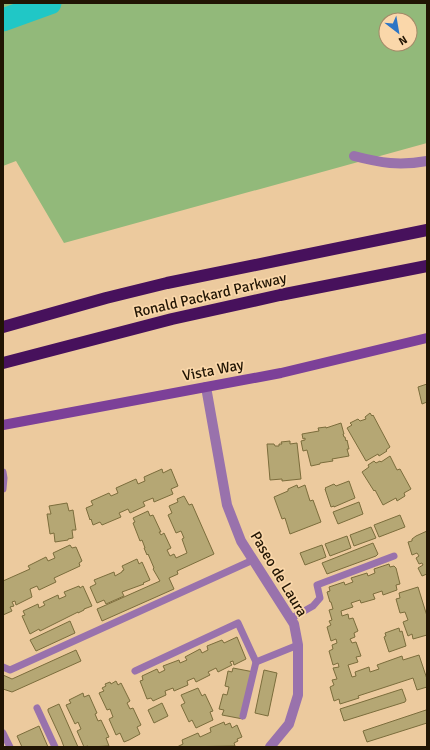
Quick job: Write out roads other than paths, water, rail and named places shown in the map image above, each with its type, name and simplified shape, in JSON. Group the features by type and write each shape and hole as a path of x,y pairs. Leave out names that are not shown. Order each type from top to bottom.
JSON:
{"highway":[{"name":"Ronald Packard Parkway","path":"3,327 106,298 167,283 427,230"},
{"name":"Ronald Packard Parkway","path":"3,363 180,317 280,294 427,266"}],"main road":[{"name":"Vista Way","path":"3,425 281,373 427,338"}],"street":[{"path":"354,156 377,162 407,164 427,161"},
{"name":"Paseo de Laura","path":"206,387 227,505 241,541 294,624 298,645 298,695 289,724 270,747"}],"lane":[{"path":"3,476 3,489"},
{"path":"290,619 313,606 320,598 317,585 394,556"},
{"path":"3,667 10,670 253,560"},
{"path":"134,671 238,623 256,662 243,716"},
{"path":"256,662 298,645"},
{"path":"37,708 55,747"},
{"path":"3,733 10,747"}],"waterway":[{"path":"3,20 50,3"}]}
